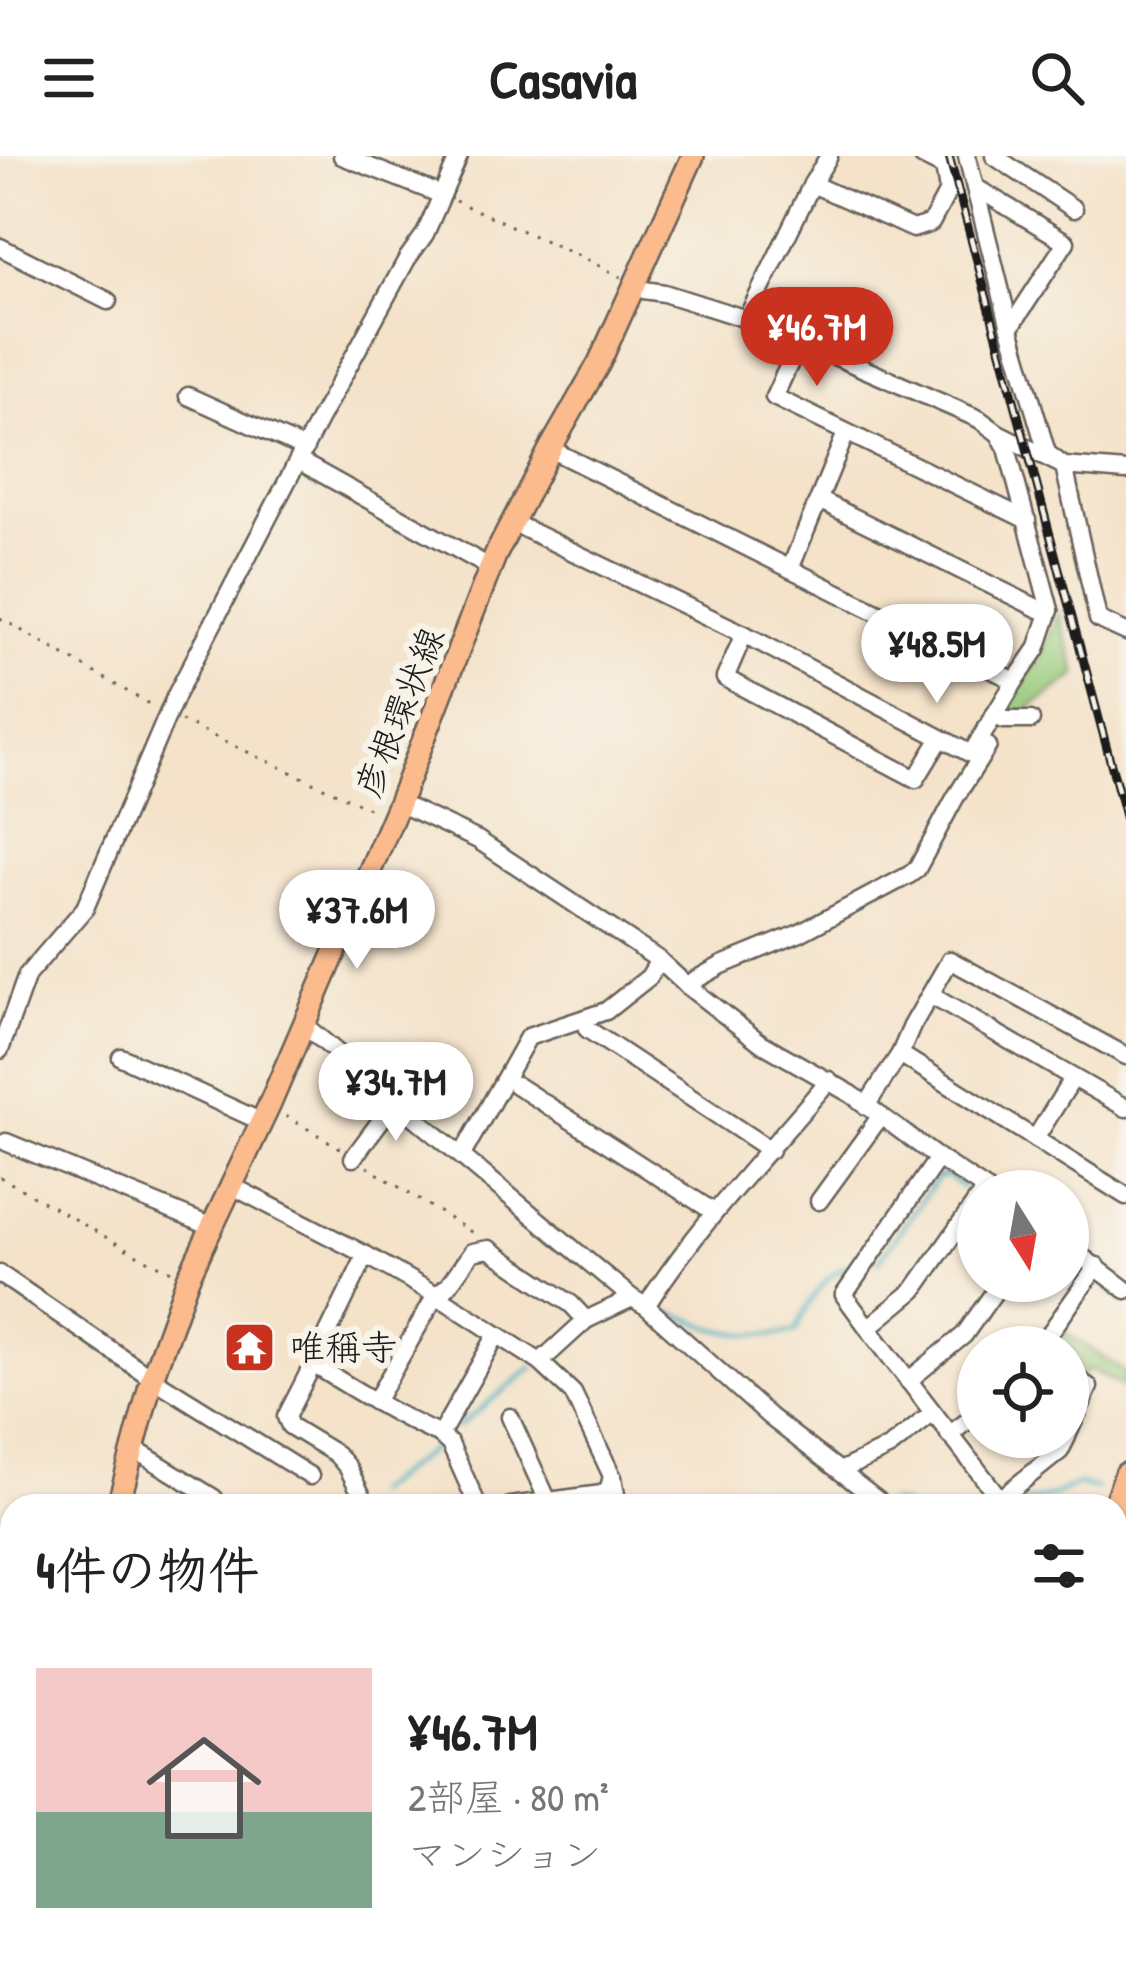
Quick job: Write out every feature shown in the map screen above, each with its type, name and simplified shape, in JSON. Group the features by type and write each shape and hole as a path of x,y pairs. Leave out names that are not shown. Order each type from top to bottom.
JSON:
{"main road":[{"name":"彦根環状線","path":"121,1494 152,1378 188,1278 265,1114 396,810 491,568 511,522 599,363 693,156"}],"street":[{"path":"342,156 442,195"},
{"path":"0,1050 27,975 85,908 168,715 257,536 425,234 459,156"},
{"path":"746,320 829,156"},
{"path":"812,184 913,229 931,223 949,191 944,167 922,156"},
{"path":"967,156 1047,453 1064,466 1098,620 1126,632"},
{"path":"994,156 1074,209"},
{"path":"974,187 1066,242 1010,328"},
{"path":"0,247 108,301"},
{"path":"635,284 797,335 800,341 979,419 1064,466 1126,471"},
{"path":"800,341 774,397 1027,520"},
{"path":"188,396 302,455 491,568"},
{"path":"790,569 846,433"},
{"path":"686,985 722,964 800,933 916,868 1015,681 1037,649 1050,610 1007,448 998,433"},
{"path":"550,448 1015,681"},
{"path":"819,500 1039,609 1050,610"},
{"path":"511,522 744,634 971,754 999,717"},
{"path":"744,634 725,678 746,690 916,779 941,738"},
{"path":"999,717 1031,720"},
{"path":"396,810 478,841 659,959 761,1042 830,1080 957,1172"},
{"path":"462,1155 528,1037 606,1011 649,976 659,959"},
{"path":"819,1201 873,1111 950,960 1126,1056"},
{"path":"930,995 1126,1108"},
{"path":"304,1024 770,1417 871,1494"},
{"path":"587,1029 770,1150"},
{"path":"900,1054 1126,1196"},
{"path":"122,1057 265,1114"},
{"path":"1035,1139 1073,1078"},
{"path":"540,1362 586,1320 639,1302 830,1080"},
{"path":"516,1085 714,1212"},
{"path":"353,1157 396,1100"},
{"path":"6,1142 212,1227"},
{"path":"938,1158 844,1295 950,1435 988,1494"},
{"path":"232,1186 366,1255 540,1362 573,1393 612,1476 616,1494"},
{"path":"868,1328 914,1290 957,1230"},
{"path":"375,1402 436,1295 472,1252 489,1250 571,1304 586,1320"},
{"path":"361,1494 336,1454 290,1426 286,1417 366,1255"},
{"path":"1089,1260 1126,1290"},
{"path":"1055,1326 1097,1266"},
{"path":"0,1274 152,1378 310,1476"},
{"path":"908,1381 964,1335 988,1302"},
{"path":"440,1435 496,1336"},
{"path":"313,1364 403,1419 440,1435 450,1444 473,1494"},
{"path":"842,1470 890,1447 932,1414"},
{"path":"510,1417 545,1494"},
{"path":"950,1435 957,1430"},
{"path":"134,1449 207,1494"},
{"path":"1004,1494 1051,1458"},
{"path":"595,1494 609,1488 612,1476"}],"path":[{"path":"442,195 635,284"},
{"path":"0,618 168,715 353,802 396,810"},
{"path":"265,1114 328,1139 480,1238 489,1250"},
{"path":"0,1177 139,1256 188,1278"}],"green space":[{"path":"1059,613 1077,675 1024,712 1004,711 1042,652"},
{"path":"1089,1348 1126,1373 1123,1387 1090,1369"}],"waterway":[{"path":"878,1262 937,1178 946,1175 957,1183"},
{"path":"658,1311 736,1333 796,1331 823,1283 849,1266"},
{"path":"1102,1286 1126,1302"},
{"path":"458,1427 533,1367"},
{"path":"372,1494 437,1445"},
{"path":"1056,1494 1078,1484 1097,1489"}],"railway":[{"path":"949,156 1126,820"}],"place":[{"name":"唯稱寺","path":"250,1347"}]}
